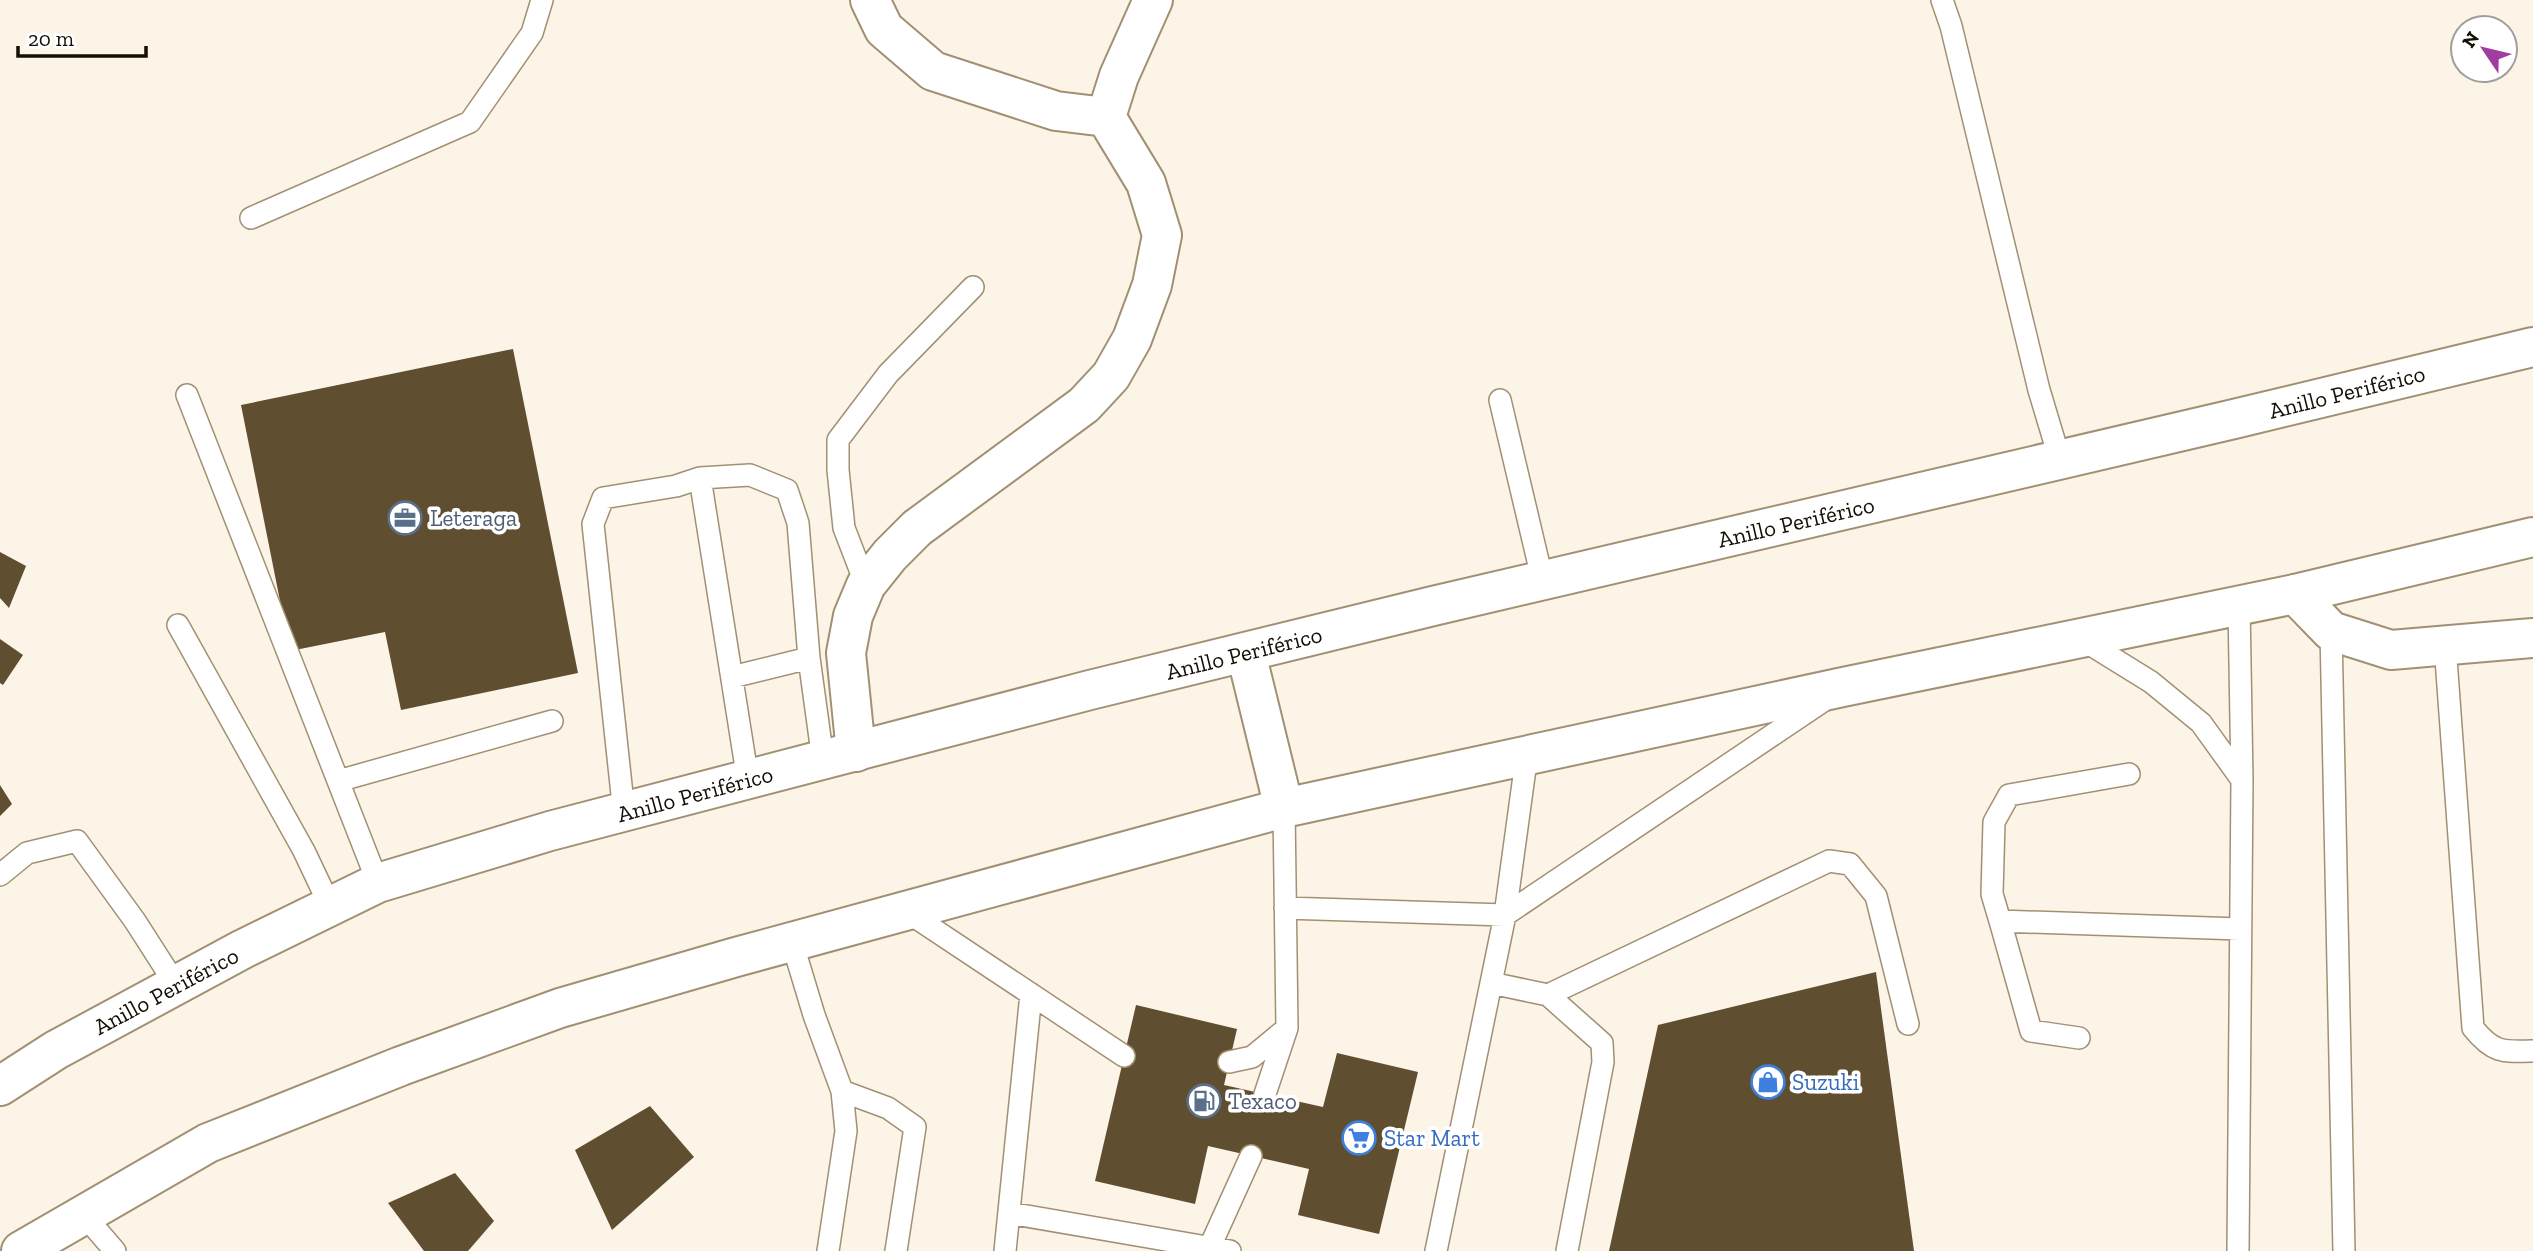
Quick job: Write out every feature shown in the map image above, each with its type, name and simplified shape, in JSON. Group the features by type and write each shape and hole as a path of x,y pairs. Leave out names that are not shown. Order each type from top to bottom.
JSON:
{"main road":[{"path":"870,0 884,29 933,71 1056,111 1106,117"},
{"path":"839,756 846,653 853,617 866,585 890,555 917,528 1084,405 1111,376 1132,339 1152,285 1162,235 1146,183 1106,117 1119,76 1153,0"},
{"name":"Anillo Periférico","path":"0,1086 56,1050 176,985 378,883 550,831 1090,690 2533,346"},
{"path":"21,1251 208,1143 401,1066 559,1008 1284,808 1843,687 2295,594 2533,537"},
{"path":"2295,594 2331,631 2391,650 2533,638"},
{"path":"1246,653 1284,808"}],"lane":[{"path":"251,218 470,122 532,33 542,0"},
{"path":"1942,0 1951,26 2039,390 2060,460"},
{"path":"866,585 844,528 838,440 888,374 973,287"},
{"path":"187,395 378,883"},
{"path":"1500,400 1543,582"},
{"path":"624,813 593,524 603,498 676,486 700,478 750,475 787,490 798,523 809,658 839,756"},
{"path":"700,478 748,780"},
{"path":"2238,1251 2242,780 2239,605"},
{"path":"178,625 304,851 330,906"},
{"path":"2331,631 2344,1251"},
{"path":"2080,638 2151,682 2201,723 2242,780"},
{"path":"2445,645 2473,1028 2486,1044 2504,1052 2533,1051"},
{"path":"732,677 809,658"},
{"path":"1285,908 1505,915 1843,687"},
{"path":"338,781 552,721"},
{"path":"1436,1251 1505,915 1527,754"},
{"path":"2079,1038 2031,1031 1992,894 1994,822 2009,794 2129,774"},
{"path":"1265,1094 1287,1028 1284,808"},
{"path":"0,875 27,853 77,841 135,921 176,985"},
{"path":"1548,995 1829,861 1850,864 1876,896 1908,1024"},
{"path":"906,911 1124,1056"},
{"path":"2000,921 2240,929"},
{"path":"792,942 814,1015 842,1091 846,1131 828,1251"},
{"path":"1491,983 1548,995 1602,1043 1603,1062 1567,1251"},
{"path":"1005,1251 1031,994"},
{"path":"1229,1062 1252,1057 1287,1028"},
{"path":"842,1091 888,1108 915,1127 896,1251"},
{"path":"1009,1213 1216,1250 1251,1156"},
{"path":"84,1215 115,1251"}],"building":[{"name":"Leteraga","path":"513,349 578,673 401,710 385,632 290,651 241,405"},
{"path":"0,552 26,566 9,608 0,598"},
{"path":"0,639 23,655 3,685 0,683"},
{"path":"0,785 12,804 0,816"},
{"name":"Suzuki","path":"1876,972 1914,1251 1609,1251 1658,1025"},
{"name":"Texaco","path":"1136,1005 1237,1029 1224,1085 1323,1107 1337,1053 1418,1072 1379,1234 1298,1215 1309,1169 1208,1146 1195,1204 1095,1181"},
{"path":"650,1106 694,1157 612,1230 575,1150"},
{"path":"455,1173 494,1221 468,1251 424,1251 388,1203"}],"place":[{"name":"Leteraga","path":"405,518"},
{"name":"Suzuki","path":"1768,1082"},
{"name":"Texaco","path":"1204,1101"},
{"name":"Star Mart","path":"1359,1138"}]}
